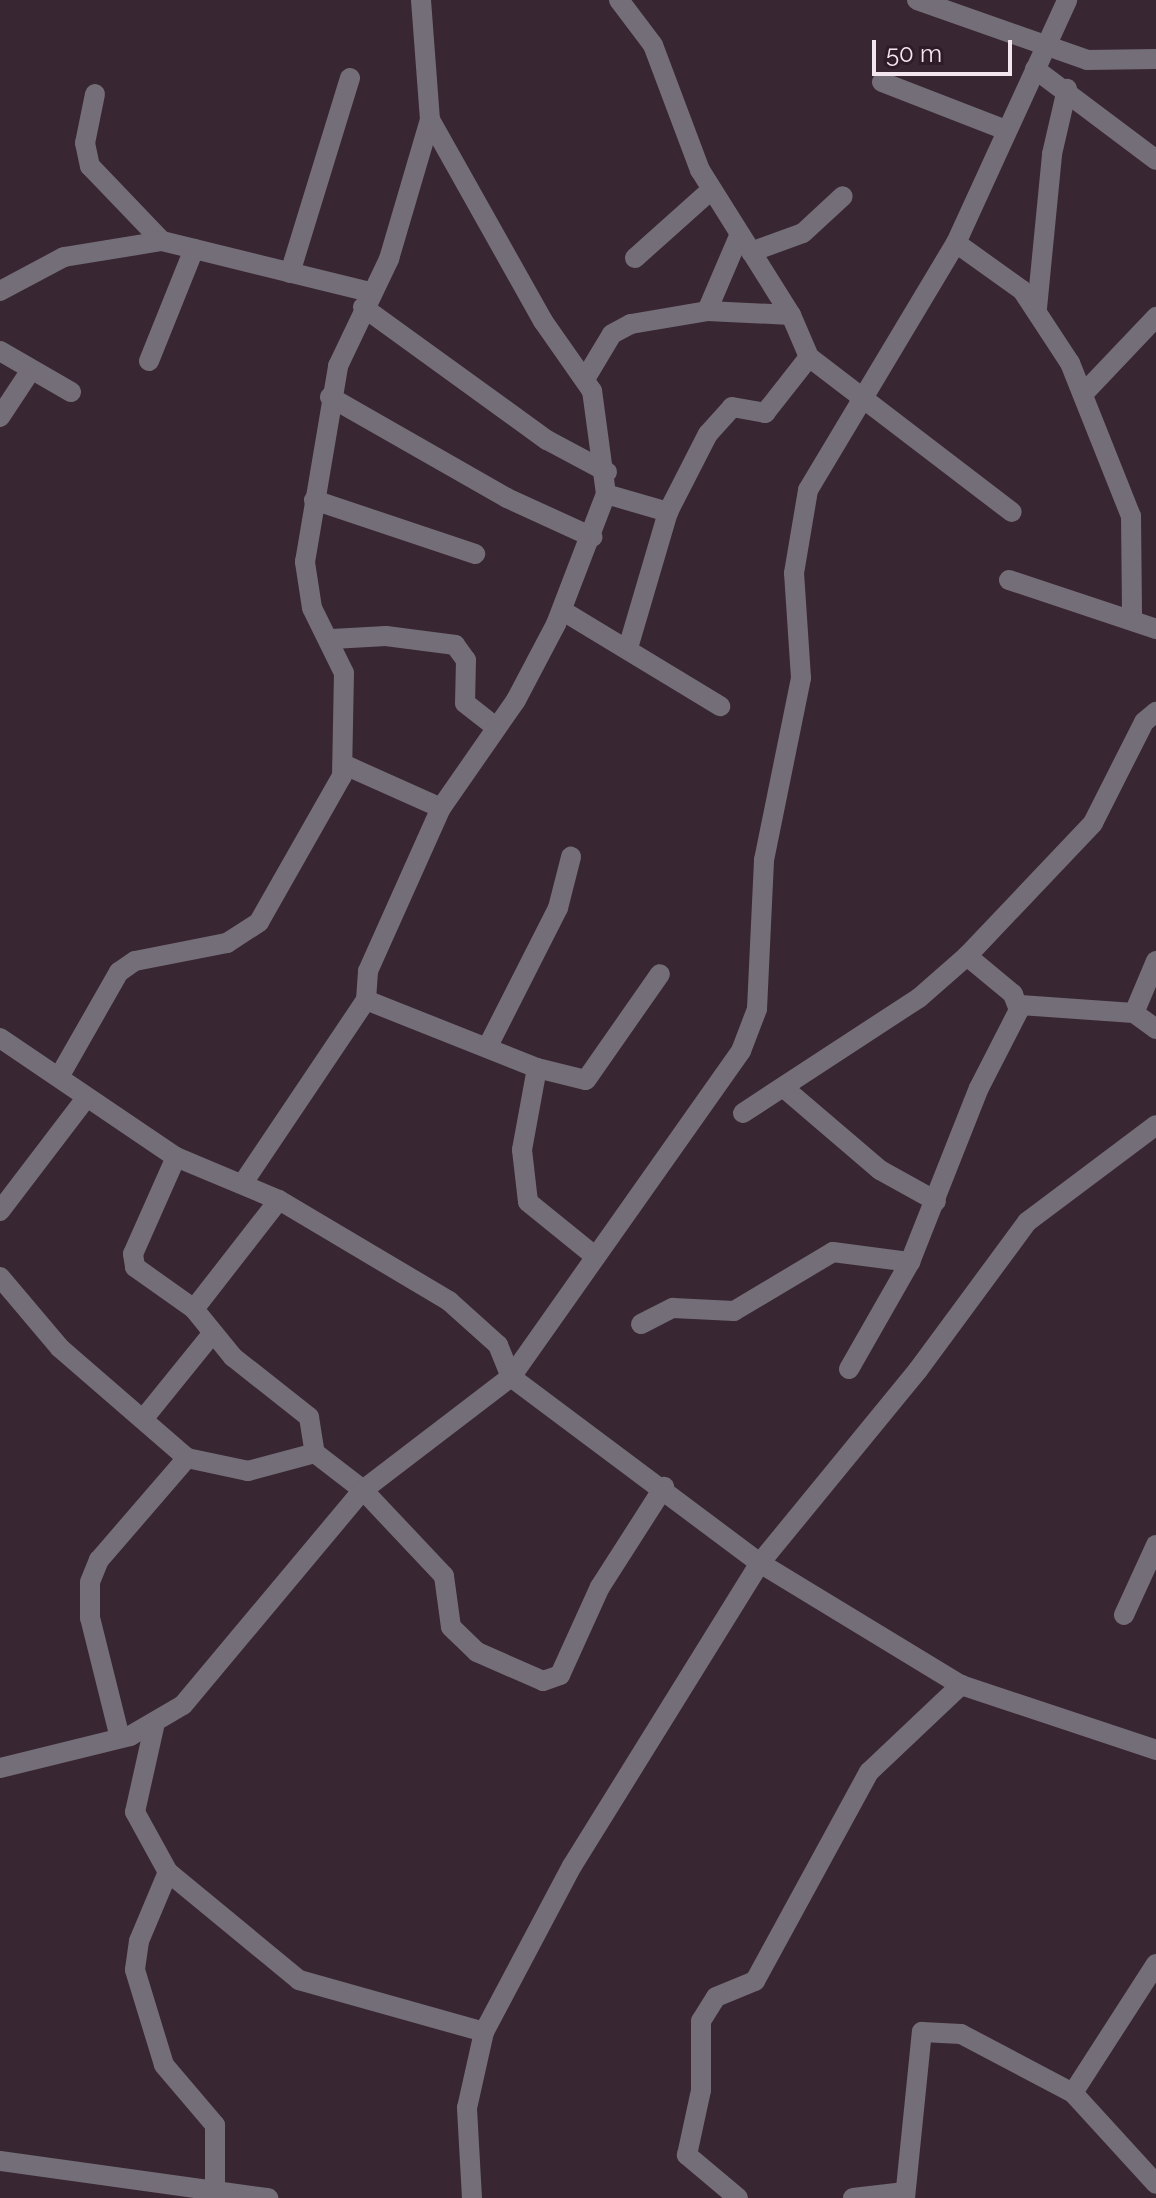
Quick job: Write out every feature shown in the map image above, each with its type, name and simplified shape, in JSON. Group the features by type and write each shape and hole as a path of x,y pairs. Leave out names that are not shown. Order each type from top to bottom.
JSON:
{"street":[{"path":"59,1077 119,972 135,961 227,943 259,922 345,765 344,673 332,639 306,587 314,500 330,397 367,299 389,259 430,120 421,0"},
{"path":"619,0 653,45 711,190 791,315 809,357 859,402 1012,512"},
{"path":"917,0 984,18 1045,46 1097,63 1156,59"},
{"path":"0,1768 154,1727 183,1705 363,1490 511,1377 741,1051 757,1009 764,860 801,678 795,544 808,490 956,243 1067,0"},
{"path":"1035,69 1067,89 1156,160"},
{"path":"290,273 350,78"},
{"path":"882,82 1006,130"},
{"path":"1037,308 1053,142 1067,89"},
{"path":"95,94 85,143 90,166 162,241"},
{"path":"243,1183 366,1000 368,971 441,808 496,727 563,611 606,494 607,472 600,416 585,379 543,321 430,120"},
{"path":"635,258 711,190"},
{"path":"707,311 745,244 803,233 843,196"},
{"path":"0,291 64,257 162,241 290,273 367,299 547,440 607,472"},
{"path":"956,243 1037,308 1084,393 1131,516 1132,619"},
{"path":"149,361 194,249"},
{"path":"585,379 621,328 707,311 791,315"},
{"path":"1084,393 1156,317"},
{"path":"0,351 71,392"},
{"path":"628,648 668,512 726,410 765,413 809,357"},
{"path":"0,417 31,370"},
{"path":"330,397 507,498 592,537"},
{"path":"606,494 668,512"},
{"path":"314,500 475,554"},
{"path":"1009,580 1156,629"},
{"path":"563,611 720,706"},
{"path":"332,639 386,636 455,645 466,660 465,703 496,727"},
{"path":"743,1113 919,998 967,956 1093,823 1155,709"},
{"path":"345,765 441,808"},
{"path":"488,1046 558,908 571,857"},
{"path":"967,956 1020,1005 1134,1013 1156,1029"},
{"path":"1134,1013 1156,961"},
{"path":"366,1000 537,1068 575,1079 596,1074 660,974"},
{"path":"849,1369 910,1262 1020,1005"},
{"path":"0,1038 176,1157 279,1200 449,1301 498,1345 511,1377 664,1487 760,1563 961,1685 1156,1750"},
{"path":"537,1068 522,1150 528,1202 596,1257"},
{"path":"784,1088 880,1170 936,1201"},
{"path":"0,1211 87,1097"},
{"path":"472,2198 467,2108 484,2032 572,1866 760,1563 918,1370 1020,1229 1153,1133"},
{"path":"176,1157 132,1262 194,1309 212,1334 309,1417 315,1453 363,1490 444,1576 454,1633 493,1663 543,1681 560,1675 600,1587 664,1487"},
{"path":"194,1309 279,1200"},
{"path":"641,1324 673,1308 734,1311 833,1252 910,1262"},
{"path":"0,1277 60,1348 187,1458 248,1471 315,1453"},
{"path":"144,1418 212,1334"},
{"path":"120,1738 90,1618 90,1582 99,1560 187,1458"},
{"path":"1124,1615 1154,1553"},
{"path":"738,2198 687,2155 701,2090 701,2021 716,1997 755,1981 869,1772 961,1685"},
{"path":"154,1727 135,1812 168,1872 299,1980 484,2032"},
{"path":"168,1872 139,1941 135,1970 164,2065 215,2125 215,2188"},
{"path":"1073,2093 1156,1964"},
{"path":"853,2198 904,2195 922,2032 961,2034 1073,2093 1156,2184"},
{"path":"0,2161 215,2188 265,2198"}]}
